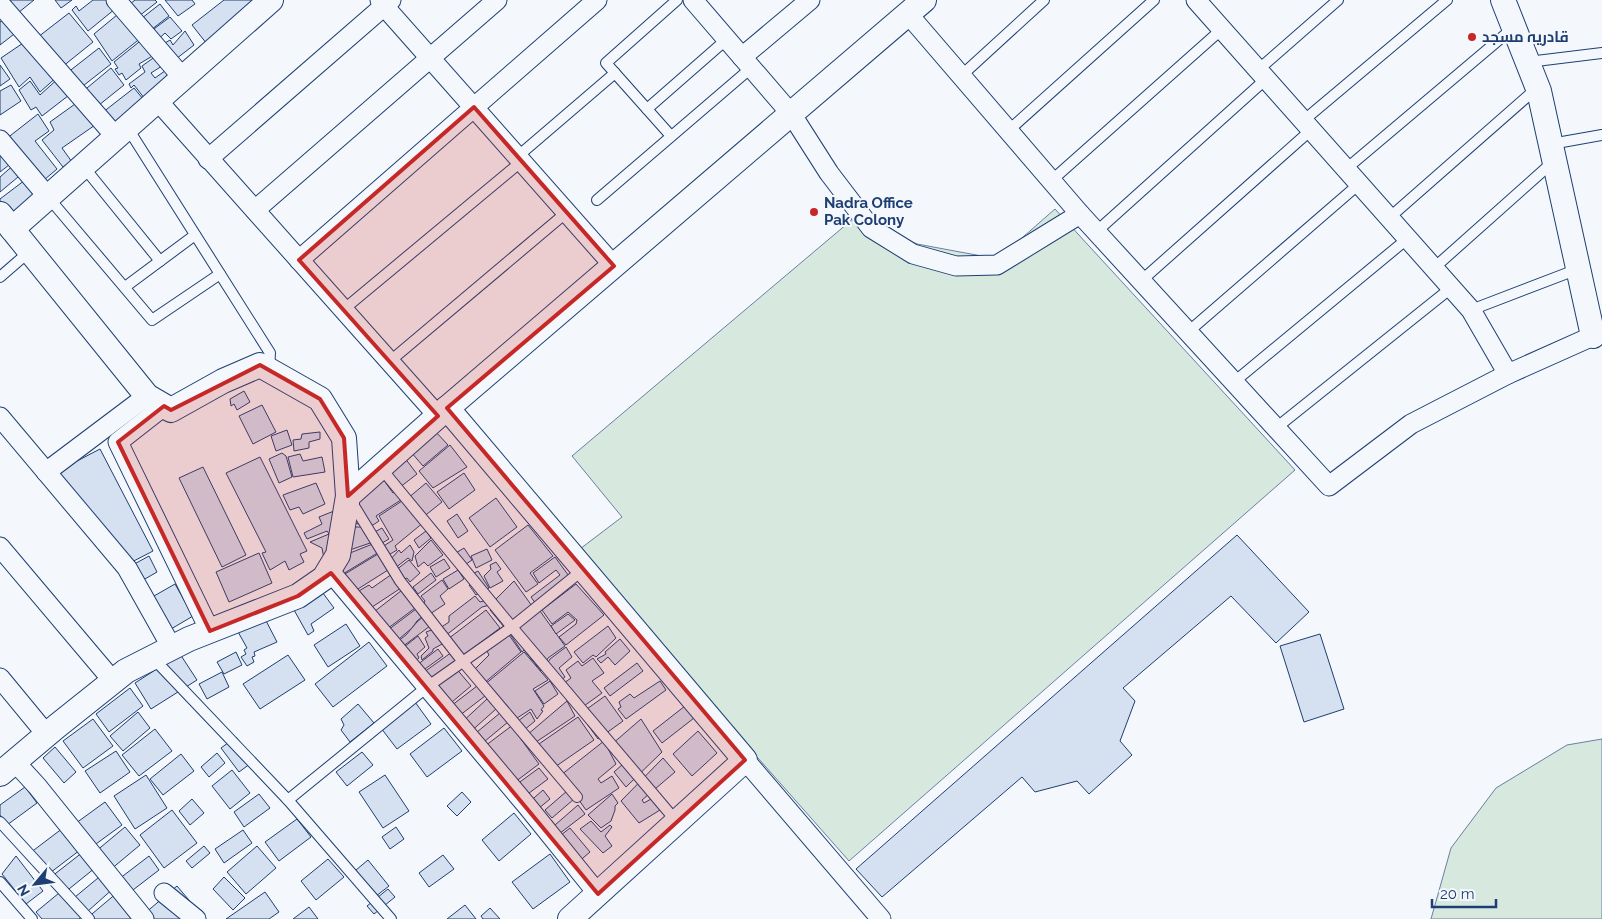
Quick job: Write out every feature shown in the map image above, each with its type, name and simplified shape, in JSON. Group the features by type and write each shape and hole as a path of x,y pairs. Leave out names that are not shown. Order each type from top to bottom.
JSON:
{"street":[{"path":"116,0 183,78"},
{"path":"144,919 36,786 7,768 126,671 210,631 298,596 324,578 338,555 348,496 344,438 320,399 260,365 223,381 171,410 155,401 6,221 48,197 271,0"},
{"path":"254,210 497,0"},
{"path":"299,260 597,0"},
{"path":"747,62 810,0"},
{"path":"1196,0 1471,310 1508,374"},
{"path":"696,1 792,115 829,173 871,228 913,254 956,266 997,265 1080,214"},
{"path":"348,496 442,412 792,115 916,7 961,76 1051,181 1329,486 1411,424 1508,374 1598,335 1578,269 1538,87 1505,1"},
{"path":"208,159 385,2 429,58 614,266"},
{"path":"0,4 122,132"},
{"path":"157,100 390,362 442,412 584,569 880,919"},
{"path":"0,140 48,197"},
{"path":"46,472 155,401"},
{"path":"155,401 118,442 210,631"},
{"path":"0,417 127,568 162,653"},
{"path":"0,547 114,681"},
{"path":"329,570 598,894"},
{"path":"0,678 47,735"},
{"path":"570,919 745,760"},
{"path":"164,893 196,919"}],"lane":[{"path":"671,136 606,63 677,0"},
{"path":"961,76 1044,0"},
{"path":"1008,131 1154,0"},
{"path":"1096,232 1262,75 1338,0"},
{"path":"1141,280 1446,0"},
{"path":"1346,169 1514,27"},
{"path":"1051,181 1222,29"},
{"path":"647,109 727,39"},
{"path":"1528,62 1602,53"},
{"path":"597,200 671,136 747,62"},
{"path":"343,310 520,159 615,73"},
{"path":"1389,218 1538,87"},
{"path":"122,132 195,235 270,353 269,370"},
{"path":"1434,268 1552,152 1602,135"},
{"path":"84,166 160,261"},
{"path":"1188,332 1359,184"},
{"path":"48,197 152,320 220,274"},
{"path":"390,362 567,212"},
{"path":"125,287 195,235"},
{"path":"1234,382 1408,239"},
{"path":"0,277 30,251"},
{"path":"1471,310 1578,269"},
{"path":"1276,428 1451,288"},
{"path":"380,467 677,822"},
{"path":"348,496 400,581 463,662 576,796"},
{"path":"288,800 427,687 512,627 584,569"},
{"path":"162,653 391,919"},
{"path":"0,822 89,919"},
{"path":"0,882 32,919"}],"highlighted area":[{"path":"474,107 614,266 447,408 745,760 598,894 331,573 298,596 210,631 118,442 164,406 171,410 260,365 320,399 344,438 348,496 438,416 299,260"}],"shaded area":[{"path":"1055,209 1295,470 849,861 576,552 622,517 572,456 854,218 917,244 998,259"},
{"path":"1602,739 1602,919 1431,919 1451,848 1496,788 1567,745"}],"building":[{"path":"1,0 34,0 13,17"},
{"path":"55,0 72,0 61,8"},
{"path":"93,0 110,0 115,9 88,31 72,10 76,6 79,11"},
{"path":"135,0 155,0 157,2 134,20 125,8"},
{"path":"165,0 192,0 195,4 178,16"},
{"path":"224,0 253,0 207,44 192,25"},
{"path":"160,4 169,16 147,33 137,22"},
{"path":"123,10 142,37 112,61 94,34"},
{"path":"69,13 93,42 62,67 38,37"},
{"path":"7,17 18,31 0,45 0,22"},
{"path":"170,17 182,31 171,39 165,33 154,43 147,34"},
{"path":"185,31 194,45 172,62 160,46 170,40 173,45"},
{"path":"32,37 59,75 40,92 30,77 19,87 1,58"},
{"path":"144,38 154,55 139,64 141,68 126,80 122,73 119,75 115,69 118,68 114,62"},
{"path":"99,48 111,64 79,89 67,73"},
{"path":"156,56 162,66 151,73 155,78 169,68 175,78 145,99 134,85 131,88 129,84 145,72 142,66"},
{"path":"0,65 10,79 0,86"},
{"path":"111,68 124,85 94,109 81,93"},
{"path":"61,76 73,92 42,116 36,107 31,110 19,90 30,81 40,95"},
{"path":"11,85 21,101 0,115 0,91"},
{"path":"134,88 148,105 112,133 98,116"},
{"path":"82,99 98,123 62,148 72,162 63,167 42,140 54,130 50,122"},
{"path":"38,114 49,131 35,141 57,169 44,180 6,139"},
{"path":"0,146 14,161 0,172"},
{"path":"16,163 24,172 0,192 0,177"},
{"path":"29,177 45,193 15,216 0,204 0,199"},
{"path":"244,391 250,402 237,410 234,404 231,406 230,399"},
{"path":"262,405 276,432 253,444 239,416"},
{"path":"287,430 292,445 276,451 271,436"},
{"path":"435,431 448,445 423,466 411,452"},
{"path":"320,432 320,439 309,442 309,448 294,451 293,440 301,439 302,434"},
{"path":"450,445 467,467 433,488 419,471"},
{"path":"100,449 153,551 126,565 56,472"},
{"path":"282,453 286,456 292,477 279,483 269,459"},
{"path":"401,453 417,474 395,491 379,469"},
{"path":"300,454 303,461 322,457 325,472 293,477 288,457"},
{"path":"260,457 307,551 300,554 304,562 289,570 285,561 270,570 262,553 266,552 226,473"},
{"path":"203,467 246,555 222,567 179,478"},
{"path":"378,472 393,493 399,490 404,498 376,516 379,521 373,525 346,523"},
{"path":"464,473 475,490 449,509 437,492"},
{"path":"316,483 325,504 303,514 299,507 290,510 283,495"},
{"path":"426,483 442,502 422,518 407,499"},
{"path":"496,498 517,527 490,547 469,518"},
{"path":"405,499 424,522 395,546 397,550 387,556 382,547 393,540 379,516"},
{"path":"334,511 325,564 322,548 310,542 329,534 327,531 307,539 304,533 322,524 319,517"},
{"path":"457,514 468,531 458,538 447,521"},
{"path":"528,525 553,556 530,573 538,584 526,592 495,550"},
{"path":"344,527 365,527 373,542 347,551"},
{"path":"382,528 389,539 377,546 371,534"},
{"path":"426,531 431,538 419,548 414,540"},
{"path":"1237,535 1309,612 1276,643 1231,596 1123,688 1135,701 1120,741 1132,755 1089,794 1077,781 1035,792 1022,777 882,897 856,869"},
{"path":"431,540 443,555 428,566 424,562 418,567 415,556"},
{"path":"375,543 379,552 338,577 350,553"},
{"path":"410,545 414,552 412,561 408,558 395,568 389,561 399,550 401,553"},
{"path":"464,548 472,560 459,569 451,556"},
{"path":"487,549 492,560 476,568 471,556"},
{"path":"259,553 272,583 229,602 216,572"},
{"path":"378,554 388,570 350,594 340,577"},
{"path":"149,556 157,572 138,583 129,567"},
{"path":"555,557 574,583 538,607 531,597 560,575 556,570 539,583 533,573"},
{"path":"444,559 450,568 436,577 430,567"},
{"path":"409,560 420,573 410,582 407,578 404,579 396,570"},
{"path":"496,562 501,569 497,572 503,581 490,588 484,576 491,569 490,565"},
{"path":"458,570 464,579 449,589 443,579"},
{"path":"478,571 489,588 476,595 469,585 474,582 471,575"},
{"path":"431,573 436,580 418,594 413,587"},
{"path":"392,574 401,588 366,611 352,595 369,585 372,588"},
{"path":"442,580 448,589 440,596 445,604 430,614 423,605 425,601 421,596"},
{"path":"514,581 532,606 504,627 490,610 497,603 496,599"},
{"path":"175,584 193,616 166,632 147,600"},
{"path":"576,584 604,615 566,645 559,637 576,624 577,620 568,612 552,624 542,610"},
{"path":"317,585 334,608 311,624 314,631 308,635 289,601"},
{"path":"406,587 419,605 383,632 370,615"},
{"path":"475,596 480,602 487,600 490,605 482,607 445,636 440,628 449,622 449,616"},
{"path":"420,606 424,615 393,644 384,633"},
{"path":"486,610 500,628 461,657 448,639"},
{"path":"540,611 565,646 548,658 541,671 524,650 522,652 510,634"},
{"path":"262,613 277,642 254,652 255,656 252,657 254,662 247,666 241,657 246,654 244,650 247,648 237,630"},
{"path":"568,614 575,620 556,634 551,626"},
{"path":"424,616 430,626 398,650 393,645 406,635"},
{"path":"346,624 360,646 328,667 314,645"},
{"path":"608,626 616,638 596,657 593,655 583,663 574,652"},
{"path":"434,629 444,643 433,649 422,660 421,656 429,648 425,638 428,636 426,632"},
{"path":"1320,634 1344,709 1304,722 1280,646"},
{"path":"509,635 521,652 483,684 473,671 489,655 487,651"},
{"path":"418,636 425,647 417,654 419,658 411,665 399,651"},
{"path":"620,639 630,651 615,665 608,657 601,663 597,659 606,654 605,652"},
{"path":"369,642 387,666 333,707 315,684"},
{"path":"566,647 572,657 559,668 565,677 554,685 543,671 550,659"},
{"path":"438,649 443,656 418,674 413,668"},
{"path":"236,652 242,665 224,674 217,662"},
{"path":"452,652 458,662 427,685 420,675"},
{"path":"524,652 548,680 533,689 544,706 537,719 531,709 514,720 484,685"},
{"path":"180,654 197,680 151,709 135,683"},
{"path":"288,655 305,680 260,709 243,684"},
{"path":"593,658 604,673 592,681 602,693 577,711 560,686 571,678 566,670 578,661 582,666"},
{"path":"637,663 643,671 610,696 604,688"},
{"path":"455,667 471,686 446,707 430,688"},
{"path":"222,672 229,687 207,699 199,684"},
{"path":"550,681 558,694 544,704 535,691"},
{"path":"660,681 666,690 626,719 618,709 621,707 619,702 630,694 634,698"},
{"path":"477,686 485,696 455,719 447,709"},
{"path":"130,688 143,706 109,732 96,714"},
{"path":"605,696 623,721 598,739 580,714"},
{"path":"487,699 496,709 468,734 460,724"},
{"path":"567,701 575,716 533,744 527,735"},
{"path":"415,702 431,724 397,749 381,728"},
{"path":"358,704 374,723 350,742 341,730 344,725 341,719"},
{"path":"685,706 694,718 662,743 653,731"},
{"path":"138,712 150,728 123,751 110,736"},
{"path":"530,712 535,721 518,735 539,764 511,785 481,749"},
{"path":"500,713 508,722 479,746 471,737"},
{"path":"578,717 594,740 552,769 536,746"},
{"path":"93,719 113,746 83,768 63,741"},
{"path":"641,719 662,752 626,787 614,772 623,764 611,745"},
{"path":"444,728 462,751 427,777 410,754"},
{"path":"155,729 172,751 139,776 122,755"},
{"path":"698,731 717,753 692,776 673,754"},
{"path":"236,737 254,761 239,772 221,748"},
{"path":"604,741 616,764 598,779 601,783 612,776 619,788 586,810 561,775"},
{"path":"55,747 76,772 64,783 43,758"},
{"path":"116,751 130,772 100,793 85,771"},
{"path":"362,752 373,765 347,786 336,772"},
{"path":"217,753 225,763 209,777 201,767"},
{"path":"181,754 194,771 163,795 150,779"},
{"path":"663,758 675,772 642,800 644,803 651,799 660,810 639,823 621,801"},
{"path":"539,768 548,779 521,799 513,787"},
{"path":"232,770 250,793 230,809 212,786"},
{"path":"146,775 167,808 135,829 114,796"},
{"path":"385,775 409,811 383,828 359,792"},
{"path":"25,787 37,803 7,825 0,815 0,805"},
{"path":"543,790 550,799 533,813 526,805"},
{"path":"567,791 574,799 552,818 545,810"},
{"path":"462,792 471,802 457,816 447,806"},
{"path":"259,794 270,808 244,827 234,812"},
{"path":"612,794 618,803 615,806 611,821 601,828 588,815"},
{"path":"192,799 204,813 190,825 179,811"},
{"path":"105,802 122,825 89,849 72,826"},
{"path":"578,805 585,814 555,837 537,816 544,812 555,825"},
{"path":"172,810 197,843 164,868 140,835"},
{"path":"514,813 531,834 499,861 482,840"},
{"path":"297,819 311,837 279,861 265,842"},
{"path":"591,821 601,832 610,825 612,827 605,836 612,846 603,853 580,829"},
{"path":"125,827 140,845 110,870 95,852"},
{"path":"396,827 404,839 390,849 382,837"},
{"path":"63,828 80,850 46,876 30,853"},
{"path":"570,828 590,852 576,864 556,839"},
{"path":"243,830 252,843 224,863 215,849"},
{"path":"204,846 210,853 192,868 186,861"},
{"path":"257,846 276,868 246,894 227,872"},
{"path":"83,852 95,868 64,893 51,877"},
{"path":"550,854 570,882 533,909 512,882"},
{"path":"443,855 454,869 429,887 419,873"},
{"path":"16,856 43,891 26,904 2,874"},
{"path":"149,856 159,870 129,893 119,879"},
{"path":"328,859 344,877 316,900 301,881"},
{"path":"368,860 389,886 371,900 350,875"},
{"path":"104,873 115,887 79,919 42,919 36,912 59,893 69,902"},
{"path":"224,877 245,898 233,910 213,889"},
{"path":"177,886 194,906 179,919 148,919 144,914"},
{"path":"388,889 395,897 374,914 367,906"},
{"path":"118,892 134,919 86,919"},
{"path":"265,892 279,912 269,919 226,919"},
{"path":"465,905 476,919 447,919"},
{"path":"309,907 318,919 293,919"},
{"path":"490,908 500,919 483,919 481,916"}],"place":[{"name":"قادریہ مسجد","path":"1472,37"},
{"name":"Nadra Office Pak Colony","path":"814,212"}]}
